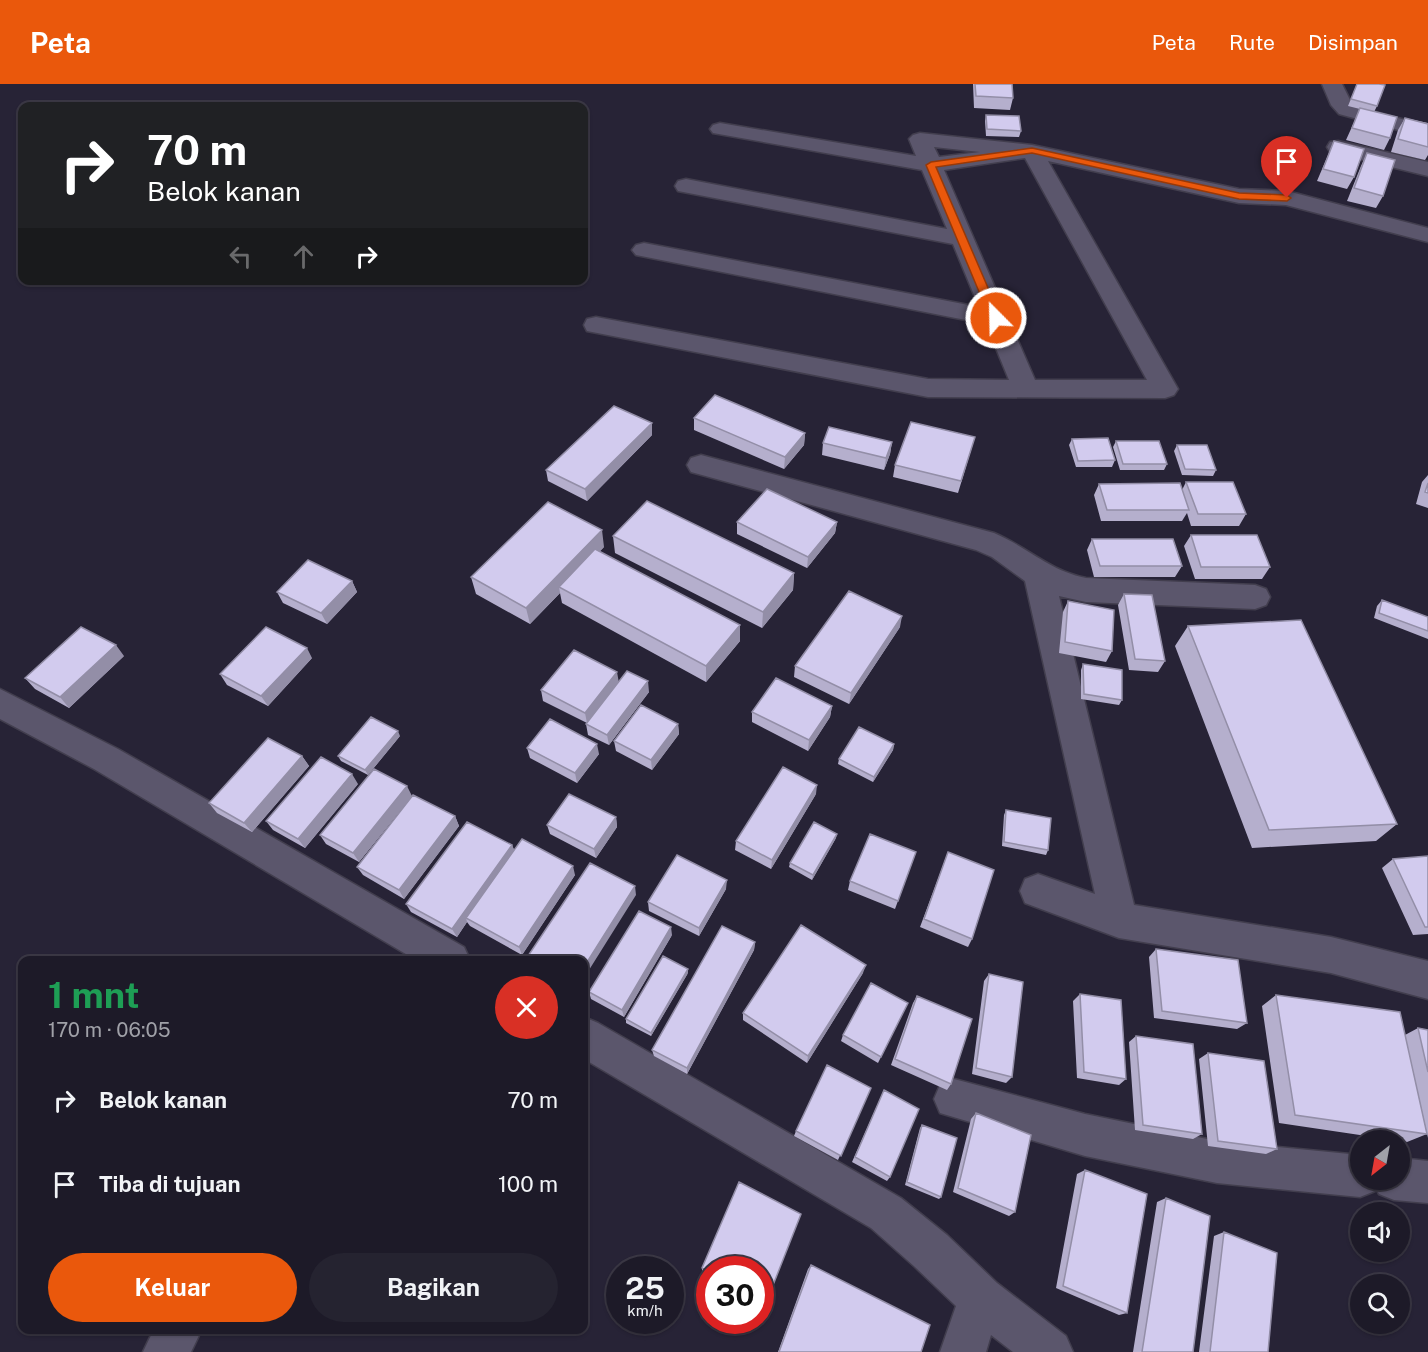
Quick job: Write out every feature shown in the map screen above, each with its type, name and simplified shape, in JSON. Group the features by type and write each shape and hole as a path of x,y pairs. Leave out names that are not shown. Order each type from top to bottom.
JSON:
{"street":[{"path":"1332,84 1338,91 1342,108 1346,110 1428,132"},
{"path":"720,129 931,165"},
{"path":"1026,389 920,139 1032,151 1239,196 1287,198 1428,235"},
{"path":"1338,147 1428,169"},
{"path":"596,325 928,388 1165,389 1032,151"},
{"path":"686,186 963,239"},
{"path":"644,250 996,318"},
{"path":"701,465 984,541 1002,549 1039,575 1062,585 1086,590 1255,597"},
{"path":"1039,575 1119,920"},
{"path":"0,703 106,759 405,949 434,956"},
{"path":"1038,891 1119,920 1330,955 1428,980"},
{"path":"588,1039 886,1213 931,1251 981,1299 1050,1352"},
{"path":"954,1099 1084,1135 1217,1162 1350,1175"},
{"path":"1410,1180 1428,1182"},
{"path":"963,1352 981,1299"},
{"path":"166,1352 176,1334"}],"building":[{"path":"975,84 1012,84 1013,98 976,96"},
{"path":"1357,84 1385,85 1377,106 1351,99"},
{"path":"1360,108 1397,117 1390,138 1352,128"},
{"path":"986,115 1019,116 1021,131 987,129"},
{"path":"1405,118 1428,124 1428,147 1398,139"},
{"path":"1334,141 1364,149 1354,177 1323,169"},
{"path":"1367,153 1395,160 1383,196 1354,188"},
{"path":"715,395 805,433 785,457 694,418"},
{"path":"614,406 652,423 585,489 546,470"},
{"path":"911,422 975,437 961,481 895,465"},
{"path":"829,427 892,442 886,458 823,443"},
{"path":"1108,438 1115,460 1078,461 1072,439"},
{"path":"1116,441 1159,441 1167,464 1123,464"},
{"path":"1177,445 1207,445 1216,470 1185,469"},
{"path":"1186,482 1233,482 1246,514 1198,514"},
{"path":"1180,483 1189,510 1107,510 1099,484"},
{"path":"767,489 837,522 808,557 737,522"},
{"path":"647,501 794,573 763,612 613,536"},
{"path":"548,502 602,530 526,608 471,577"},
{"path":"1191,535 1257,535 1270,567 1201,567"},
{"path":"1092,539 1173,539 1182,566 1100,566"},
{"path":"595,549 740,625 706,666 559,587"},
{"path":"308,560 352,581 321,613 277,592"},
{"path":"849,591 902,616 851,693 795,666"},
{"path":"1124,594 1152,595 1165,661 1135,659"},
{"path":"1382,600 1428,617 1428,631 1379,613"},
{"path":"1068,601 1114,610 1112,651 1065,642"},
{"path":"1301,620 1397,824 1269,830 1188,626"},
{"path":"81,627 116,645 60,697 25,678"},
{"path":"266,627 307,648 261,696 220,674"},
{"path":"574,650 617,672 585,713 541,690"},
{"path":"1083,664 1122,670 1122,700 1084,694"},
{"path":"627,671 648,681 607,735 586,724"},
{"path":"776,678 832,706 809,740 752,712"},
{"path":"641,705 678,724 651,760 614,741"},
{"path":"371,717 398,731 365,770 338,756"},
{"path":"550,719 597,744 575,773 527,748"},
{"path":"859,727 894,744 874,777 839,759"},
{"path":"268,738 302,756 244,823 209,803"},
{"path":"321,757 352,774 298,839 266,821"},
{"path":"783,767 817,785 772,860 736,841"},
{"path":"374,769 407,786 353,853 320,835"},
{"path":"569,794 616,817 594,849 547,825"},
{"path":"413,795 455,816 399,890 357,867"},
{"path":"1006,810 1051,818 1048,850 1004,842"},
{"path":"467,822 512,845 452,929 406,904"},
{"path":"814,822 837,834 813,875 790,863"},
{"path":"870,834 916,852 898,901 850,881"},
{"path":"522,839 573,866 519,947 466,918"},
{"path":"948,852 994,870 972,939 924,919"},
{"path":"677,855 727,880 699,928 648,902"},
{"path":"1428,856 1428,927 1425,927 1393,859"},
{"path":"590,863 635,886 588,961 588,956 528,956"},
{"path":"639,911 671,927 622,1010 589,992"},
{"path":"801,925 866,965 808,1056 743,1013"},
{"path":"722,926 755,942 687,1068 652,1050"},
{"path":"1156,949 1238,960 1247,1023 1162,1011"},
{"path":"663,956 688,969 651,1033 626,1019"},
{"path":"989,974 1023,982 1012,1077 976,1068"},
{"path":"871,983 908,1003 881,1057 843,1035"},
{"path":"1080,994 1121,1000 1126,1079 1084,1072"},
{"path":"1276,995 1400,1012 1427,1134 1295,1115"},
{"path":"917,996 972,1019 951,1084 895,1059"},
{"path":"1418,1028 1428,1030 1428,1072"},
{"path":"1136,1036 1193,1044 1202,1134 1143,1125"},
{"path":"1208,1053 1264,1061 1277,1149 1218,1141"},
{"path":"827,1065 871,1088 841,1156 796,1131"},
{"path":"884,1090 919,1109 890,1177 855,1157"},
{"path":"976,1113 1031,1135 1015,1212 958,1188"},
{"path":"922,1125 957,1138 941,1197 907,1182"},
{"path":"1085,1170 1147,1194 1127,1313 1063,1286"},
{"path":"739,1182 801,1214 774,1283 774,1256 707,1256"},
{"path":"1166,1198 1210,1216 1193,1352 1142,1352"},
{"path":"1224,1232 1277,1253 1268,1352 1210,1352"},
{"path":"811,1265 930,1325 921,1352 779,1352"}],"route":[{"path":"996,318 931,165 1032,151 1239,196 1287,198"}]}
